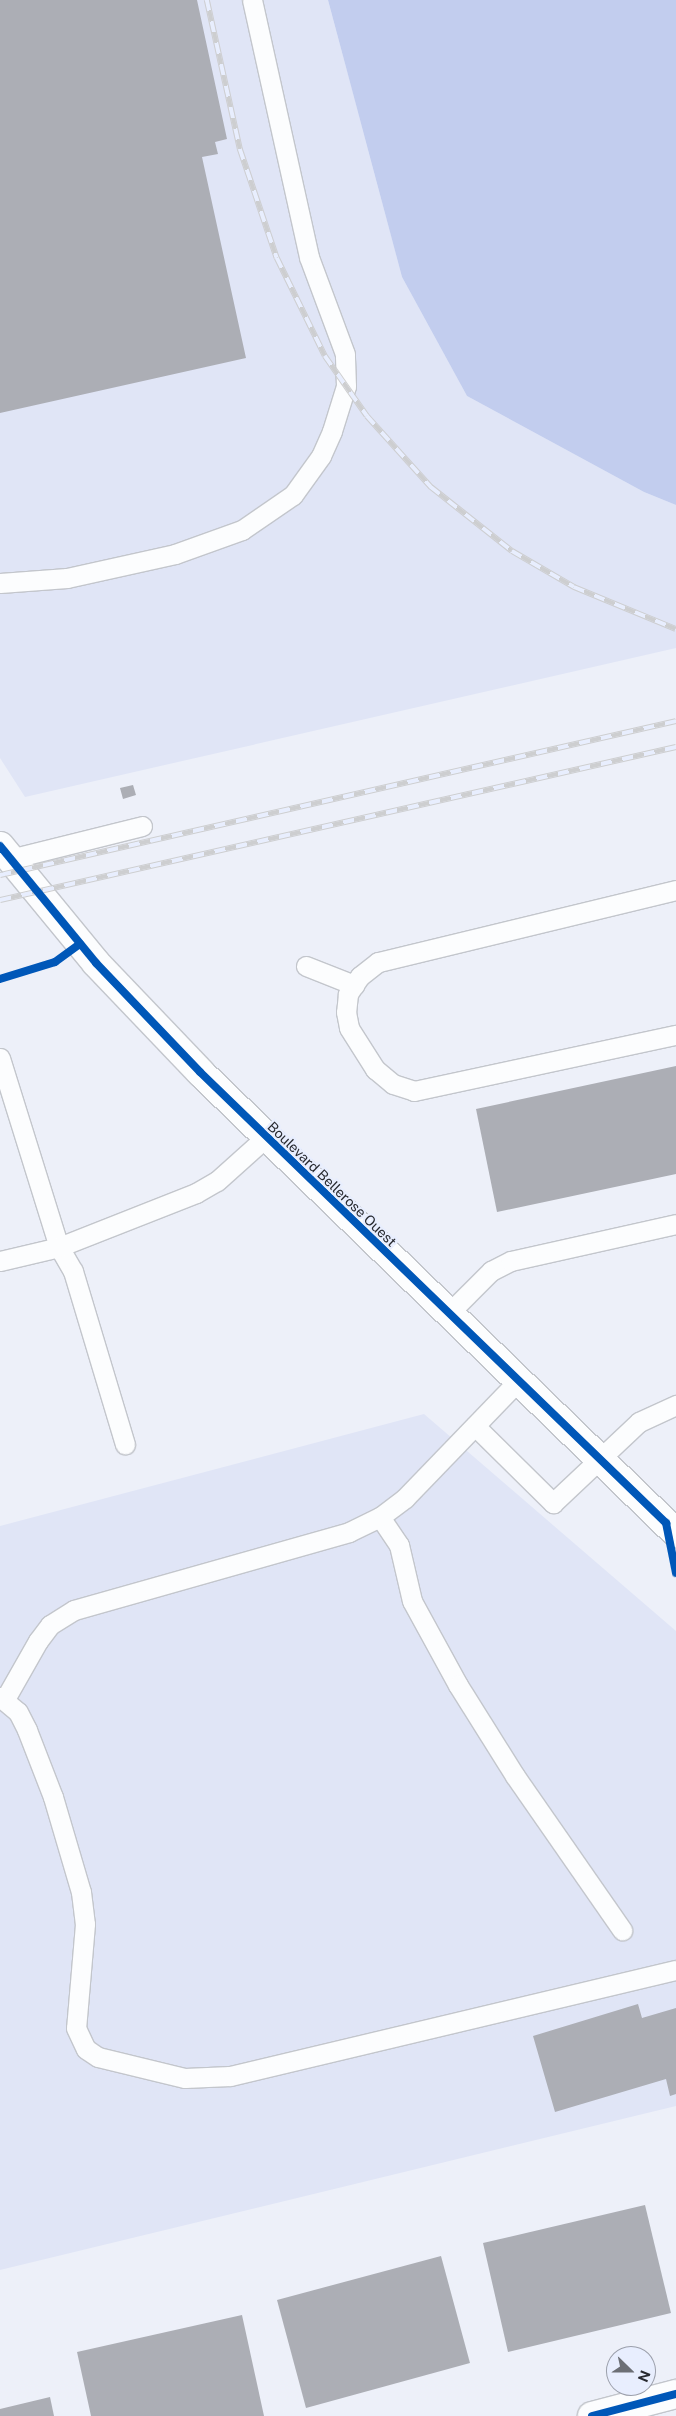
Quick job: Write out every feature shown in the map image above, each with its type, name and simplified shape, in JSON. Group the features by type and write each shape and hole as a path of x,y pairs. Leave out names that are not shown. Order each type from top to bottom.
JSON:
{"street":[{"name":"Boulevard Bellerose Ouest","path":"5,853 96,963 266,1137 676,1533"},
{"path":"592,2416 676,2394"}],"lane":[{"path":"0,583 67,578 175,554 242,530 293,495 325,448 346,386 345,354 309,257 252,0"},
{"path":"5,853 142,826"},
{"path":"676,890 399,955 378,962 354,985 346,1012 362,1051 393,1084 414,1091 676,1035"},
{"path":"306,966 354,985"},
{"path":"0,1058 59,1247 73,1271 125,1444"},
{"path":"0,1261 59,1247 196,1192 223,1176 266,1137"},
{"path":"448,1314 491,1272 511,1261 676,1224"},
{"path":"518,1382 405,1498 380,1517 349,1532 74,1610 50,1625 38,1641 3,1698 18,1712 35,1749 81,1892 85,1924 76,2028 86,2050 98,2057 186,2078 230,2076 676,1970"},
{"path":"475,1426 553,1503 598,1458 640,1422 676,1405"},
{"path":"380,1517 399,1545 412,1601 458,1685 516,1776 622,1930"}],"shaded area":[{"path":"0,0 328,0 402,277 467,396 644,492 676,505 676,648 25,797 0,758"},
{"path":"424,1414 676,1631 676,2106 0,2270 0,1526"}],"water":[{"path":"328,0 676,0 676,505 644,492 467,396 402,277"}],"building":[{"path":"0,0 197,0 227,139 215,142 218,154 202,157 246,358 0,413"},
{"path":"133,785 136,795 123,799 120,788"},
{"path":"676,1066 676,1174 497,1212 476,1109"},
{"path":"638,2004 642,2018 676,2008 676,2094 670,2096 666,2079 555,2112 533,2036"},
{"path":"645,2205 671,2313 508,2352 483,2243"},
{"path":"441,2256 470,2363 306,2408 277,2300"},
{"path":"242,2315 264,2416 91,2416 77,2352"},
{"path":"50,2397 54,2416 0,2416 0,2409"}],"railway":[{"path":"207,0 240,149 277,258 325,356 367,416 431,487 512,551 574,587 676,629"},
{"path":"0,875 676,721"},
{"path":"0,900 676,747"}],"cycle path":[{"path":"0,846 96,963 200,1072 666,1523 676,1573"},
{"path":"0,979 55,962 80,944"},
{"path":"592,2416 676,2394"}]}
